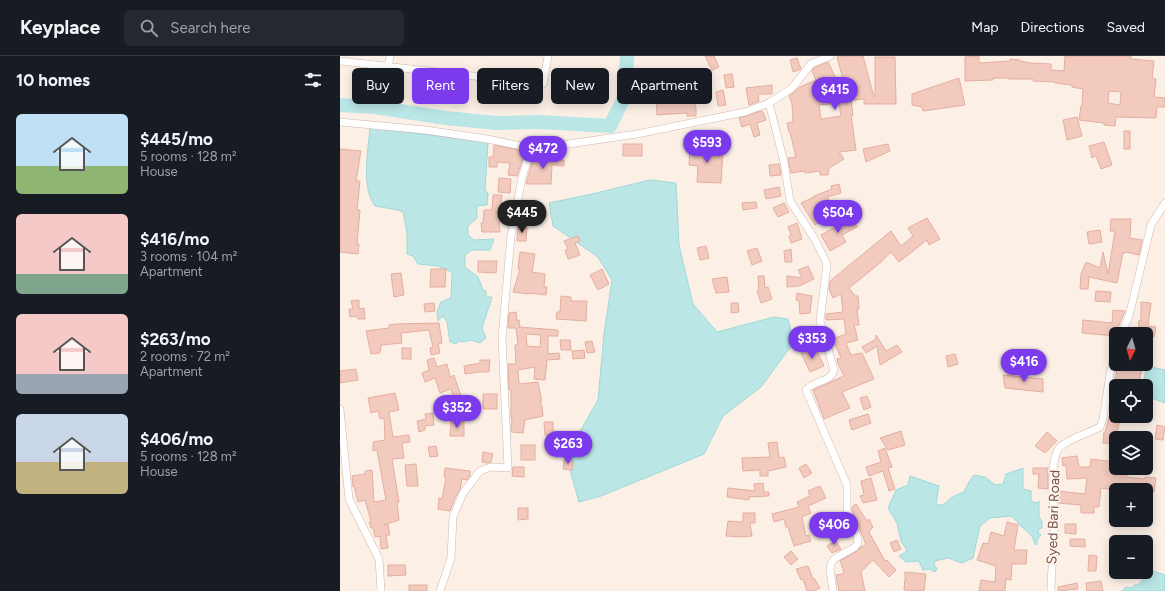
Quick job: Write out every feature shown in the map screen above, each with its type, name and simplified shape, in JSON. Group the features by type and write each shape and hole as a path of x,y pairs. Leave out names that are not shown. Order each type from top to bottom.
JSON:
{"street":[{"path":"388,67 390,56"},
{"path":"340,61 543,84 548,56"},
{"path":"340,122 425,130 487,139 530,148 555,146 637,134 746,112 769,103 792,88 811,64 830,56"},
{"path":"769,103 784,162 790,201 814,238 827,264 820,321 834,374 831,377 810,385 806,390 847,484 847,510 858,543 855,547 834,559 831,564 830,569 833,591"},
{"path":"440,591 451,558 453,517 463,493 480,471 491,467 508,468 502,338 511,236 522,178 530,148"},
{"path":"1124,327 1129,316 1151,225 1165,203"},
{"name":"Syed Bari Road","path":"1051,591 1054,528 1053,477 1055,458 1059,448 1069,441 1100,427 1104,419 1111,371"},
{"path":"340,409 349,500 379,559 381,591"}],"water":[{"path":"370,128 488,142 485,190 488,193 487,205 477,206 477,218 468,226 468,235 474,240 494,239 490,250 472,250 465,255 465,267 478,277 483,290 486,291 486,297 492,297 482,328 486,338 480,343 471,340 464,342 458,341 456,344 450,342 447,322 443,316 438,321 437,312 441,302 451,298 452,272 438,266 418,264 413,256 407,254 407,233 403,212 375,206 368,189 366,168"},
{"path":"650,180 676,183 679,245 693,304 717,332 774,317 788,319 794,342 761,387 723,416 704,454 601,496 579,502 566,456 598,400 604,334 612,280 598,257 553,226 549,203"},
{"path":"1153,368 1165,370 1165,403 1153,399 1153,379 1144,379 1146,371 1153,371"},
{"path":"1023,468 1023,489 1031,491 1031,501 1036,503 1039,501 1039,517 1042,522 1042,528 1039,529 1038,532 1041,535 1037,540 1037,544 1035,545 1030,534 1011,516 990,518 980,526 973,558 962,563 948,558 935,561 934,564 937,569 935,572 929,569 923,570 919,561 906,562 899,556 907,551 901,541 897,523 888,508 896,490 908,485 910,476 939,486 936,503 938,505 943,505 952,497 964,492 974,475 985,477 995,485 1003,484 1006,474"},
{"path":"1153,571 1165,575 1165,591 1122,591 1126,587 1133,588 1134,585 1138,585 1143,579 1153,579"}],"building":[{"path":"705,56 714,56 719,67 712,70"},
{"path":"863,56 875,97 875,57 895,57 896,104 864,104 864,99 851,100 853,115 851,115 856,150 839,152 844,159 829,168 828,175 820,175 820,171 791,173 788,158 796,157 787,123 793,122 792,103 789,96 800,87 816,80 812,71 814,68 828,62 844,95 847,94 837,57","holes":["839,103 841,116 821,119 819,105"]},
{"path":"979,56 979,63 1010,61 1010,59 1031,63 1051,64 1051,70 1064,71 1065,56 1131,56 1131,59 1154,61 1152,78 1156,79 1154,97 1165,98 1165,107 1157,107 1156,118 1116,117 1115,126 1079,120 1083,89 1072,87 1072,85 1055,82 1033,81 1033,79 993,78 993,80 965,81 965,57","holes":["1109,91 1121,92 1120,105 1108,103"]},
{"path":"797,58 801,69 793,72 790,60"},
{"path":"732,74 734,87 726,88 724,75"},
{"path":"959,78 965,105 923,111 922,107 912,105 912,94"},
{"path":"772,85 772,94 758,94 759,101 749,105 746,88"},
{"path":"723,90 726,105 718,106 716,92"},
{"path":"656,104 695,104 696,107 696,116 687,116 687,113 657,115"},
{"path":"761,111 763,112 766,120 757,123 760,135 754,137 750,124 742,127 739,118"},
{"path":"1077,117 1082,136 1067,140 1063,120"},
{"path":"1124,131 1130,131 1130,149 1124,149"},
{"path":"1104,142 1112,165 1101,169 1096,156 1092,158 1089,146"},
{"path":"623,144 642,144 642,156 623,156"},
{"path":"888,144 890,151 866,162 863,149"},
{"path":"494,145 523,151 522,155 524,155 517,176 508,175 510,163 497,162 497,167 489,167 489,157 493,157"},
{"path":"690,148 723,150 721,183 697,182 698,166 689,165"},
{"path":"340,149 361,151 356,181 360,181 357,210 360,210 357,244 359,244 358,254 340,252"},
{"path":"534,156 564,160 564,166 552,165 551,184 526,184"},
{"path":"779,164 781,175 770,176 769,165"},
{"path":"499,178 511,179 510,193 498,192"},
{"path":"839,184 841,193 827,197 836,211 815,225 801,203 832,189 831,186"},
{"path":"779,187 781,196 766,199 764,190"},
{"path":"493,195 502,195 499,223 500,232 482,232 481,223 483,223 484,210 492,210"},
{"path":"756,202 757,208 743,210 742,203"},
{"path":"784,203 789,212 778,217 773,208"},
{"path":"523,205 534,205 534,216 523,217"},
{"path":"852,218 857,227 842,235 846,242 830,251 821,235"},
{"path":"927,218 940,239 929,245 927,240 899,262 891,252 849,288 855,296 858,296 859,309 857,309 859,325 854,325 858,340 846,343 851,355 862,353 874,379 842,392 850,408 824,419 813,390 844,376 838,364 837,359 841,358 833,339 846,334 844,319 826,320 826,314 843,312 841,294 833,298 829,289 830,281 891,231 901,246 913,236 908,228"},
{"path":"1111,219 1131,219 1130,238 1142,240 1139,255 1126,252 1123,253 1117,283 1089,277 1088,289 1080,289 1081,274 1086,262 1100,268 1103,252 1108,274 1115,231 1110,231"},
{"path":"797,223 802,239 791,243 789,236 791,235 788,227"},
{"path":"518,227 527,227 526,241 517,241"},
{"path":"1100,230 1102,242 1089,244 1087,232"},
{"path":"578,236 580,241 575,243 580,255 568,259 565,250 568,249 564,241"},
{"path":"706,246 709,258 700,260 697,248"},
{"path":"757,248 762,261 752,265 747,251"},
{"path":"791,249 792,262 785,262 784,251"},
{"path":"520,252 535,254 532,272 545,274 544,287 547,287 546,295 513,292 520,269 518,269"},
{"path":"478,261 497,261 496,273 478,272"},
{"path":"808,266 814,279 799,286 787,287 787,276 802,278 798,270"},
{"path":"431,269 446,269 445,287 430,287"},
{"path":"602,269 609,284 598,290 590,275"},
{"path":"401,273 404,295 394,297 391,274"},
{"path":"758,276 764,276 765,288 768,287 772,299 761,303 757,291 759,290"},
{"path":"727,277 729,292 716,293 712,279"},
{"path":"1096,291 1111,292 1110,302 1095,301"},
{"path":"797,293 812,296 810,313 800,314 799,301 796,300"},
{"path":"561,296 571,297 571,301 587,301 586,321 556,319 557,312 560,312"},
{"path":"359,300 359,309 364,308 365,319 358,319 357,316 350,317 349,309 353,309 351,301"},
{"path":"1141,302 1151,303 1148,326 1156,327 1154,337 1153,327 1138,327 1139,320 1141,321"},
{"path":"434,303 435,311 425,312 424,304"},
{"path":"731,303 738,303 739,312 731,313"},
{"path":"1113,310 1125,311 1118,327 1109,327 1109,335 1082,333 1083,320 1112,323"},
{"path":"516,312 517,321 519,320 519,327 558,330 558,336 548,336 548,354 559,353 560,359 547,360 545,380 534,379 535,367 518,370 519,384 538,382 543,416 525,420 523,433 511,432 511,390 509,390 508,364 516,364 515,345 518,345 516,328 508,328 509,313","holes":["526,334 541,335 540,347 527,346"]},
{"path":"439,323 442,343 438,344 440,353 431,355 430,348 433,347 429,330 401,333 402,343 381,345 380,353 371,354 366,331 389,328 389,325 395,324"},
{"path":"876,335 886,351 897,345 902,352 880,365 877,346 866,353 862,347 876,339"},
{"path":"560,340 570,340 571,350 561,350"},
{"path":"592,341 595,352 587,353 585,342"},
{"path":"815,347 824,366 810,372 801,353"},
{"path":"402,348 411,348 411,359 402,359"},
{"path":"584,350 585,358 573,359 572,351"},
{"path":"955,354 958,364 948,367 946,356"},
{"path":"434,358 437,367 447,364 450,377 454,375 464,405 456,407 451,389 440,393 435,378 425,382 422,373 429,370 427,360"},
{"path":"480,360 490,360 489,372 465,374 464,366 480,363"},
{"path":"356,369 358,380 340,383 340,371"},
{"path":"1117,371 1141,371 1140,379 1115,379"},
{"path":"1003,375 1043,379 1043,392 1005,388"},
{"path":"395,393 399,410 389,412 393,437 409,435 410,442 402,443 404,458 392,459 399,502 397,502 399,520 384,525 388,525 390,535 386,535 388,548 381,549 380,536 375,537 373,528 371,528 369,522 371,521 365,500 358,502 354,486 353,487 352,476 365,474 365,471 372,470 374,502 386,500 377,450 373,451 373,442 385,440 384,418 380,419 378,411 371,413 368,398"},
{"path":"483,394 497,394 497,409 483,409"},
{"path":"867,396 871,407 864,410 860,398"},
{"path":"433,413 434,425 425,426 425,430 419,432 417,421 426,419 425,414"},
{"path":"868,414 871,423 852,430 849,420"},
{"path":"1109,418 1109,423 1119,423 1117,431 1109,431 1109,443 1103,443"},
{"path":"451,421 464,421 464,436 450,436"},
{"path":"544,422 553,422 553,436 545,435"},
{"path":"1157,425 1165,427 1163,440 1155,439"},
{"path":"901,431 905,445 888,450 880,438"},
{"path":"1047,432 1057,441 1045,453 1035,446"},
{"path":"777,442 779,458 784,457 786,467 768,471 768,476 760,476 760,470 743,471 742,458 770,457 768,443"},
{"path":"521,445 535,445 535,460 521,460"},
{"path":"436,446 438,456 430,457 428,447"},
{"path":"885,448 892,467 888,468 895,489 889,491 883,471 869,476 866,467 881,462 878,451"},
{"path":"483,452 493,454 491,462 482,462"},
{"path":"1077,456 1079,467 1090,467 1091,459 1109,461 1109,475 1126,475 1126,477 1144,479 1145,477 1156,478 1154,492 1153,483 1109,483 1109,489 1101,488 1099,507 1094,507 1094,513 1081,513 1081,505 1058,503 1058,491 1085,494 1087,478 1067,479 1066,465 1063,466 1062,458"},
{"path":"564,460 573,461 572,470 563,469"},
{"path":"416,464 418,486 407,486 405,465"},
{"path":"806,464 812,473 804,478 799,468"},
{"path":"513,467 524,467 524,477 512,476"},
{"path":"445,468 470,471 470,476 467,480 462,479 460,489 450,511 438,509 439,498 442,499 446,478 444,477"},
{"path":"1033,468 1048,468 1048,489 1038,488 1039,474 1033,474"},
{"path":"871,478 877,500 863,503 860,496 864,495 861,481"},
{"path":"763,483 764,492 769,492 769,496 749,497 749,500 727,497 728,488 755,491 754,484"},
{"path":"820,486 826,498 808,506 811,513 802,517 806,536 809,535 811,541 794,546 784,519 774,522 772,514 799,507 797,502 810,496 808,491"},
{"path":"856,504 867,521 869,519 873,527 869,532 885,561 887,560 896,570 889,577 873,560 861,572 865,591 839,591 836,575 843,574 844,572 840,561 866,545 852,509 852,507"},
{"path":"518,508 528,508 528,519 518,520"},
{"path":"743,513 755,513 755,523 750,523 752,536 726,536 728,521 743,522"},
{"path":"1007,522 1018,525 1014,550 1027,550 1026,564 1012,564 1011,580 1006,579 1005,591 979,591 981,580 995,582 996,566 977,560 983,543 988,544 991,532 1004,536"},
{"path":"1065,524 1076,524 1076,534 1065,533"},
{"path":"833,537 841,549 832,553 827,546 833,542 831,538"},
{"path":"1070,539 1085,539 1085,547 1070,546"},
{"path":"897,540 901,549 894,552 890,543"},
{"path":"791,551 798,559 791,565 784,557"},
{"path":"1089,555 1097,556 1096,571 1088,571"},
{"path":"388,565 405,565 406,575 388,576"},
{"path":"808,566 813,579 814,578 820,588 814,591 807,591 803,579 801,580 796,569"},
{"path":"905,572 926,574 924,591 904,590 905,579 907,581 905,578"},
{"path":"1101,581 1103,591 1087,591 1086,583"},
{"path":"1077,583 1078,589 1058,591 1058,587"},
{"path":"409,585 427,585 427,591 409,591"}],"waterway":[{"path":"340,105 374,107 446,118 496,123 540,122 610,126 625,96 627,56"}]}
